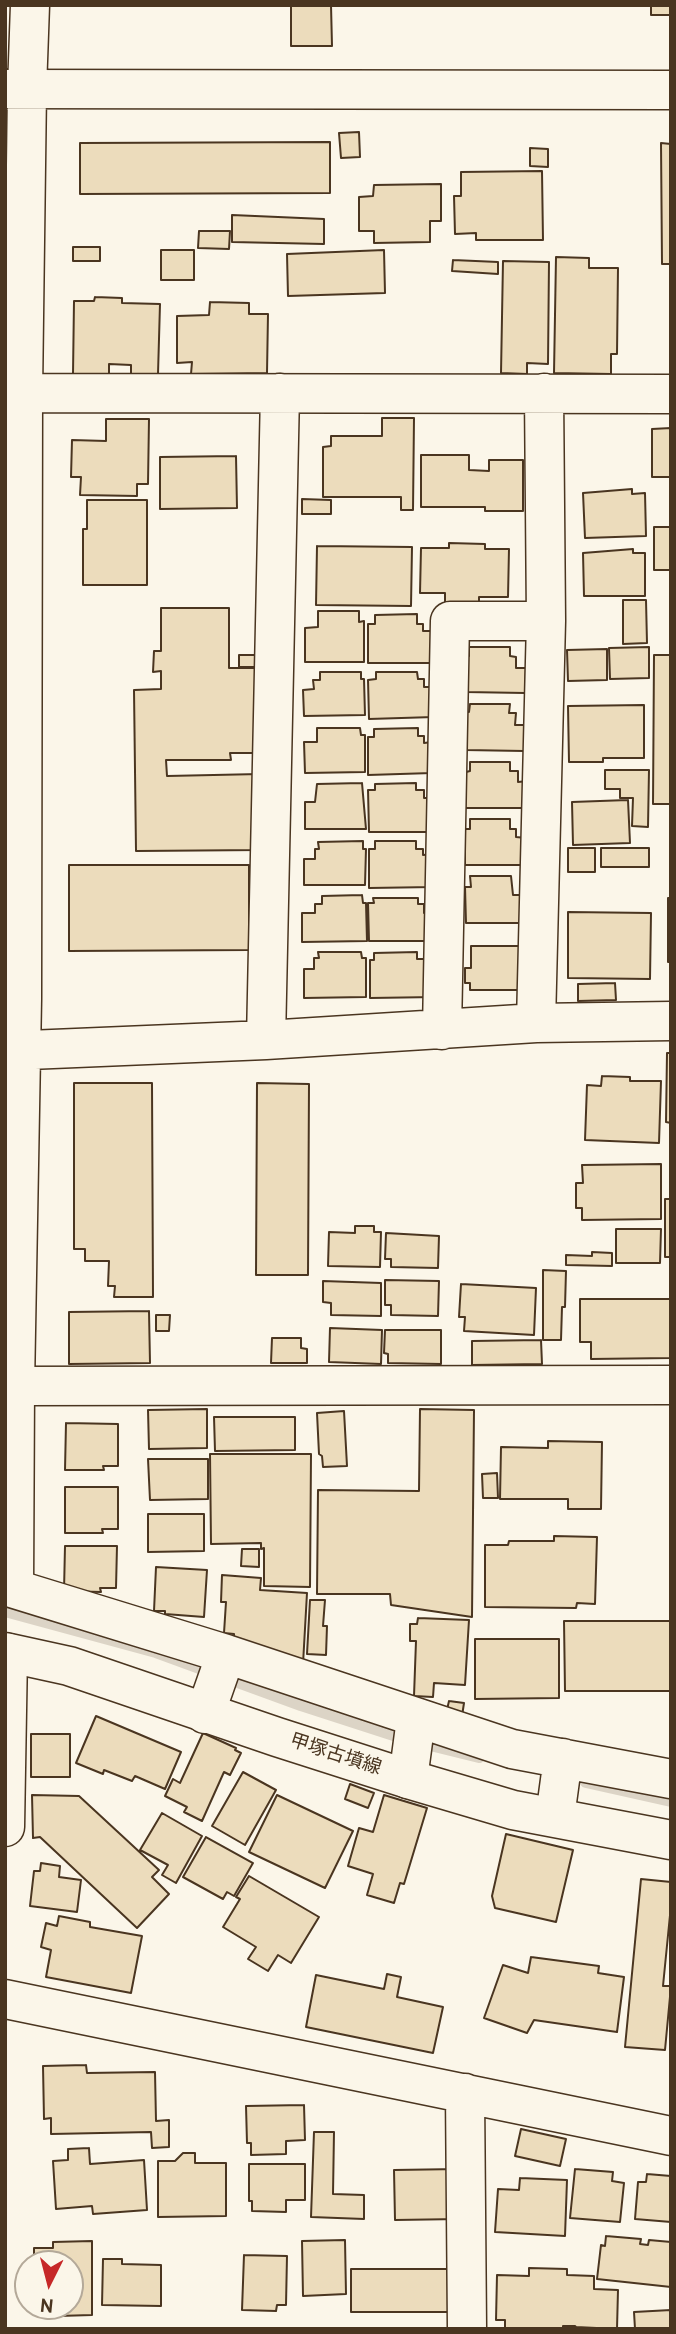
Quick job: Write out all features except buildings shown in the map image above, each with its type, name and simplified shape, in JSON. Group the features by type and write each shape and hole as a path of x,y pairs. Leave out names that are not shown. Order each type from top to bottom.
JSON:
{"street":[{"path":"30,5 16,89 23,393 13,1052 15,1387 10,1587 226,1654 512,1749 671,1779"},
{"path":"16,89 671,90"},
{"path":"23,393 671,394"},
{"path":"266,1040 280,393"},
{"path":"536,1023 546,621 544,394"},
{"path":"442,1030 450,621 546,621"},
{"path":"13,1052 536,1023 671,1021"},
{"path":"15,1387 671,1385"},
{"path":"5,1827 7,1652"},
{"name":"甲塚古墳線","path":"7,1652 69,1666 205,1714 513,1810 671,1840"},
{"path":"205,1714 226,1654"},
{"path":"408,1779 416,1719"},
{"path":"555,1817 563,1758"},
{"path":"5,1999 671,2136"},
{"path":"465,2093 467,2329"}],"waterway":[{"path":"5,1611 156,1652 301,1705 406,1739 479,1757"},
{"path":"586,1782 671,1801"}]}
